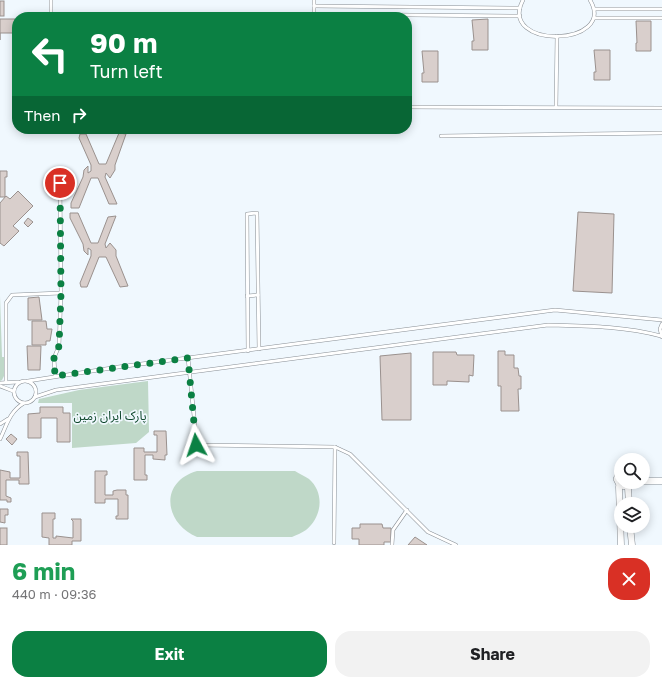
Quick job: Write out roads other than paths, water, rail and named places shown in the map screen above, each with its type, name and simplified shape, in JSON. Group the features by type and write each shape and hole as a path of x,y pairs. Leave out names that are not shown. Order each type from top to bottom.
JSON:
{"street":[{"path":"650,481 662,481"},
{"path":"619,489 620,545"},
{"path":"631,533 632,545"}],"lane":[{"path":"51,0 51,12"},
{"path":"314,0 314,12"},
{"path":"523,0 520,8 520,16 528,30 538,34 557,36 576,34 587,28 594,18 595,9 590,0"},
{"path":"314,6 520,8"},
{"path":"595,9 662,9"},
{"path":"412,15 520,16"},
{"path":"594,18 662,18"},
{"path":"556,107 557,36"},
{"path":"412,107 662,108"},
{"path":"441,136 662,133"},
{"path":"55,376 54,358 59,346 61,293 60,183"},
{"path":"248,351 247,214 257,213 259,349"},
{"path":"6,382 6,303 8,298 12,295 61,293"},
{"path":"247,296 258,295"},
{"path":"0,384 556,310 662,320"},
{"path":"662,324 660,330 662,336"},
{"path":"0,439 8,419 16,408 29,402 35,397 56,390 548,325 602,326 636,330 662,336"},
{"path":"188,358 196,445 335,447 350,454 428,532 456,545"},
{"path":"28,381 35,386 35,397"},
{"path":"13,391 19,382"},
{"path":"0,384 13,391 15,398 24,403"},
{"path":"0,424 8,419"},
{"path":"334,543 335,447"},
{"path":"392,545 393,530 407,510"}],"park label":[{"name":"پارک ایران زمین","path":"110,416"}]}
